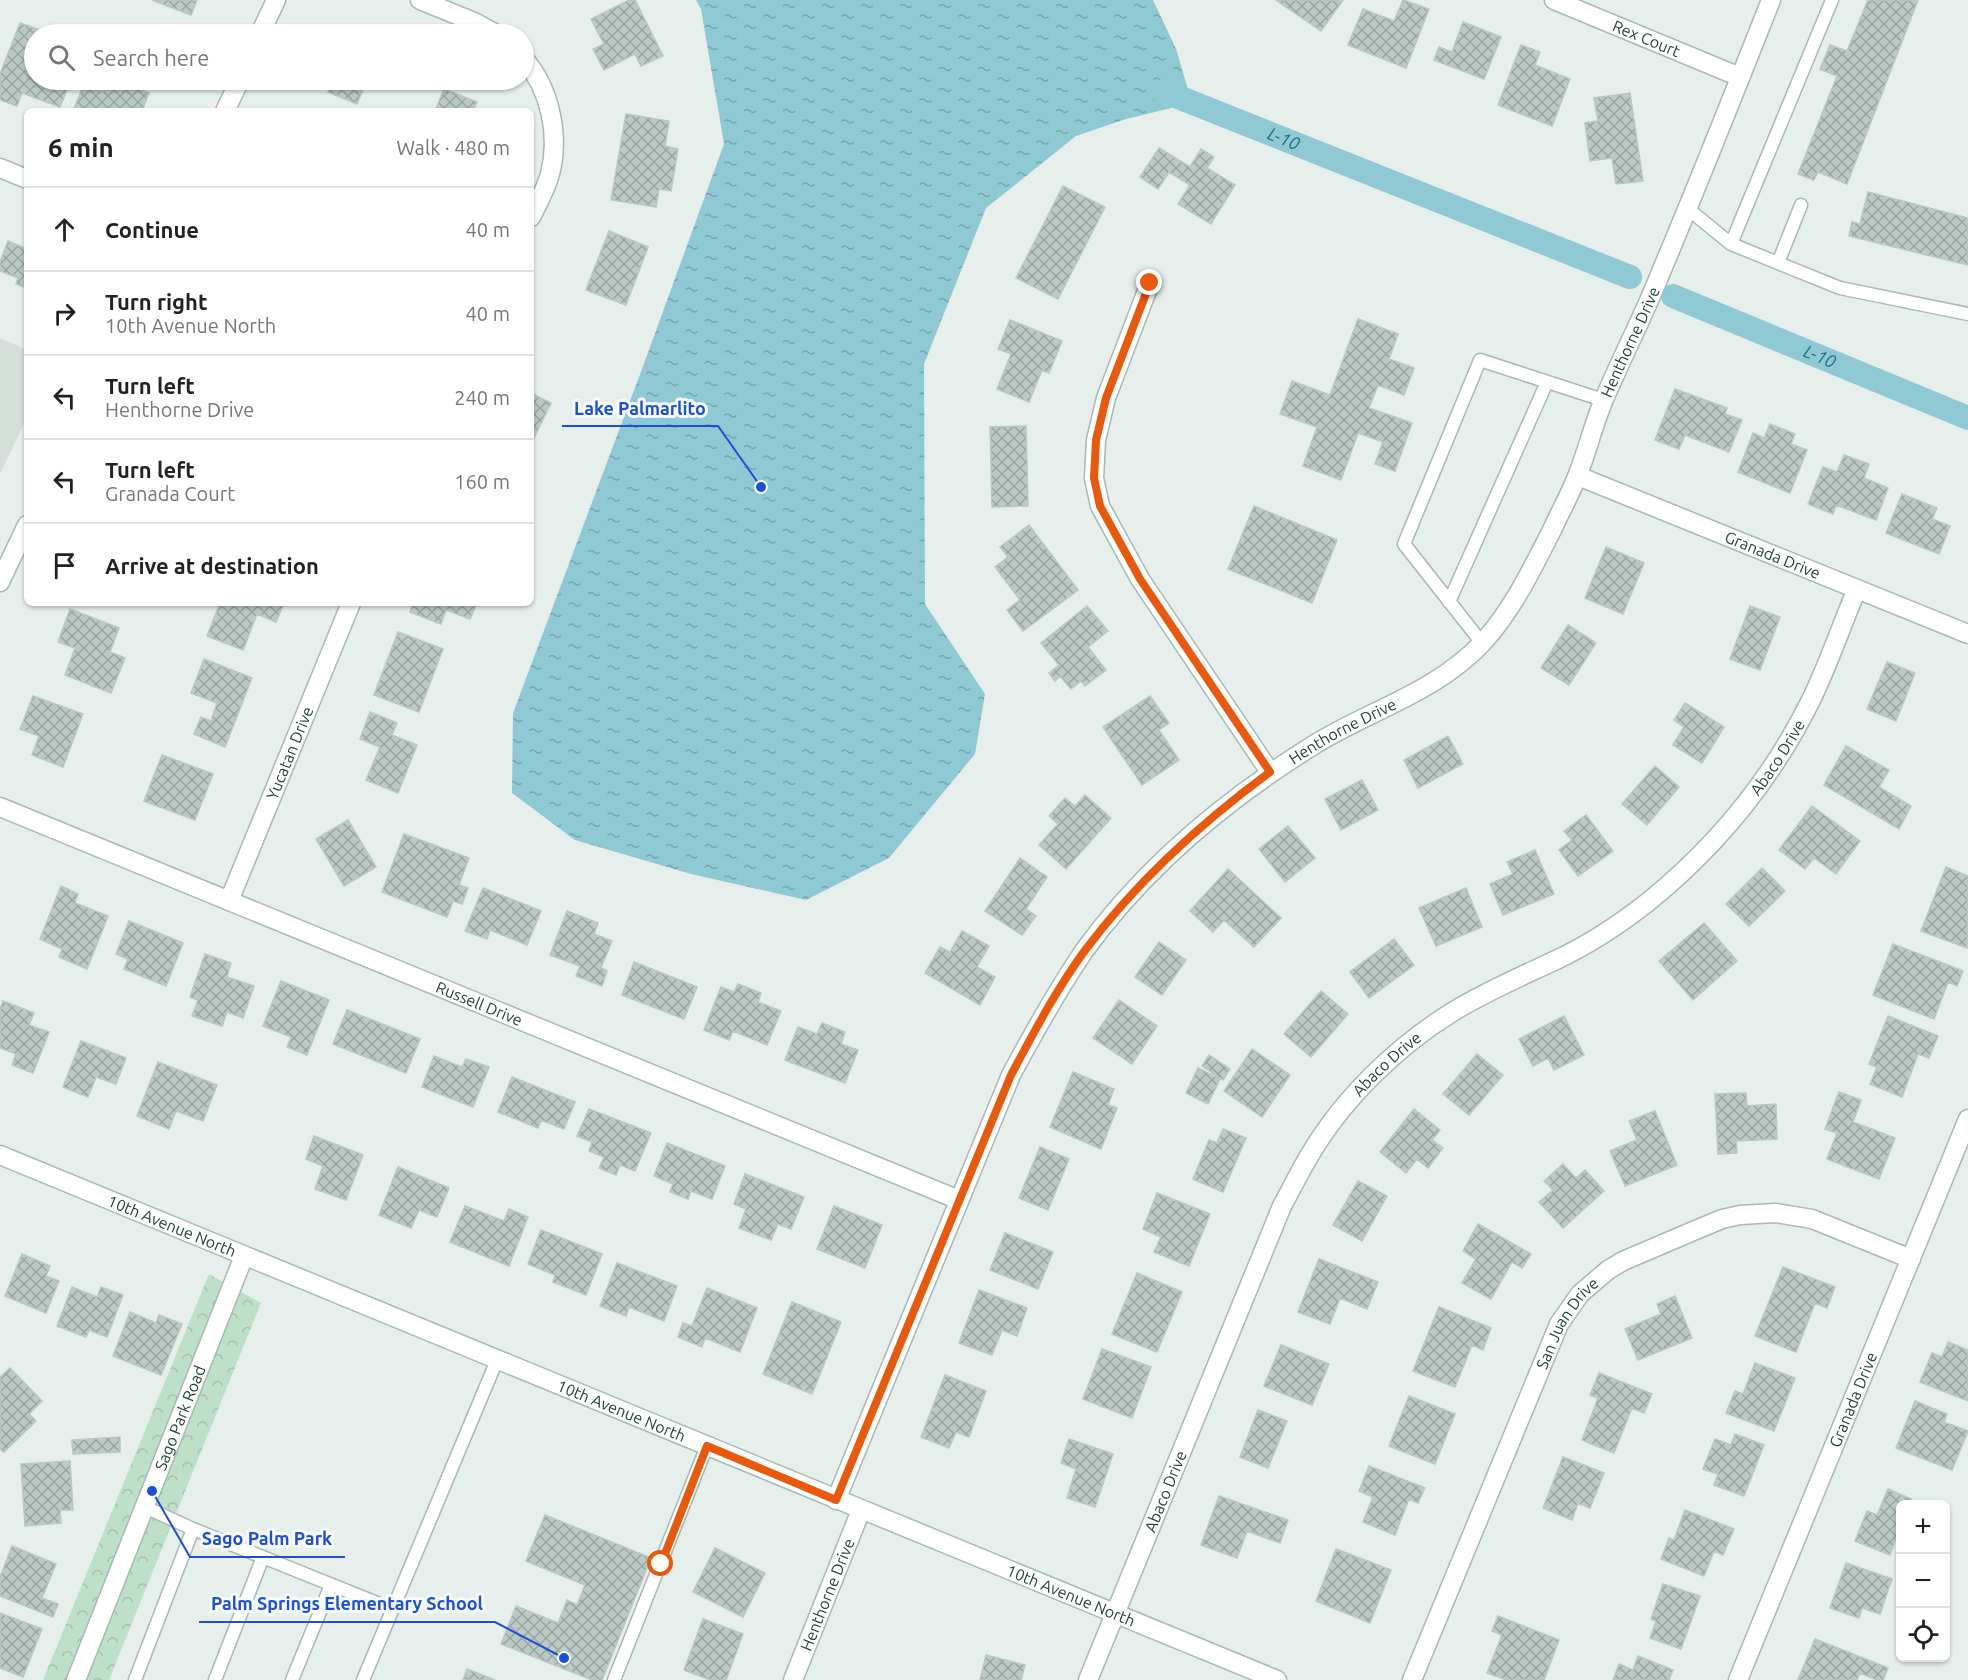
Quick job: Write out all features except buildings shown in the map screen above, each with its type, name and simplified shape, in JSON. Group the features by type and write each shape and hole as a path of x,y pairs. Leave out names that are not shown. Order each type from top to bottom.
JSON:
{"street":[{"path":"265,24 276,0"},
{"path":"420,0 478,24"},
{"name":"Rex Court","path":"1554,0 1740,76"},
{"name":"Henthorne Drive","path":"836,1500 1011,1075 1046,1011 1085,950 1126,900 1170,853 1225,805 1270,772 1332,733 1423,689 1455,668 1482,643 1507,614 1526,582 1578,476 1604,400 1660,276 1771,0"},
{"path":"534,74 544,92 554,141 550,174 534,210"},
{"path":"226,108 235,90"},
{"path":"0,168 24,178"},
{"path":"1150,283 1106,398 1096,440 1094,478 1100,506 1140,579 1270,772"},
{"name":"Granada Drive","path":"1578,476 1968,634"},
{"path":"0,582 24,531"},
{"name":"Abaco Drive","path":"1088,1680 1282,1206 1309,1156 1342,1110 1380,1069 1417,1037 1454,1011 1503,984 1558,959 1612,928 1678,877 1722,832 1758,789 1791,737 1811,700 1857,589"},
{"name":"Yucatan Drive","path":"229,901 350,606"},
{"name":"Russell Drive","path":"0,807 959,1200"},
{"name":"Granada Drive","path":"1738,1680 1968,1119"},
{"name":"10th Avenue North","path":"0,1155 1277,1680"},
{"name":"San Juan Drive","path":"1412,1680 1560,1324 1580,1294 1593,1281 1623,1260 1722,1220 1758,1213 1795,1215 1812,1220 1911,1259"},
{"name":"Sago Park Road","path":"76,1680 244,1256"},
{"name":"Henthorne Drive","path":"793,1680 861,1510"}],"lane":[{"path":"1731,244 1832,0"},
{"path":"1778,263 1801,205"},
{"path":"1688,208 1731,244 1840,288 1968,314"},
{"path":"1482,643 1404,544 1480,360 1604,400"},
{"path":"1449,602 1547,382"},
{"path":"363,1680 497,1360"},
{"path":"614,1680 707,1446"},
{"path":"145,1507 193,1529 392,1610"},
{"path":"135,1680 193,1529"},
{"path":"215,1680 263,1557"},
{"path":"291,1680 331,1585"}],"shaded area":[{"path":"0,338 24,349 24,423 0,474"}],"green space":[{"path":"209,1274 261,1303 109,1680 43,1680"}],"water":[{"path":"696,0 1153,0 1176,49 1192,103 1126,119 1076,136 986,208 924,364 925,604 985,694 975,754 889,858 806,900 691,874 575,840 512,793 513,713 724,144 701,9"}],"waterway":[{"name":"L-10","path":"1163,91 1630,277"},
{"name":"L-10","path":"1673,296 1968,418"}],"place":[{"name":"Lake Palmarlito","path":"761,487"},
{"name":"Sago Palm Park","path":"152,1491"},
{"name":"Palm Springs Elementary School","path":"564,1658"}],"route":[{"path":"661,1564 707,1446 836,1500 1011,1075 1046,1011 1085,950 1126,900 1170,853 1225,805 1270,772 1140,579 1100,506 1094,478 1096,440 1106,398 1150,283"}]}
